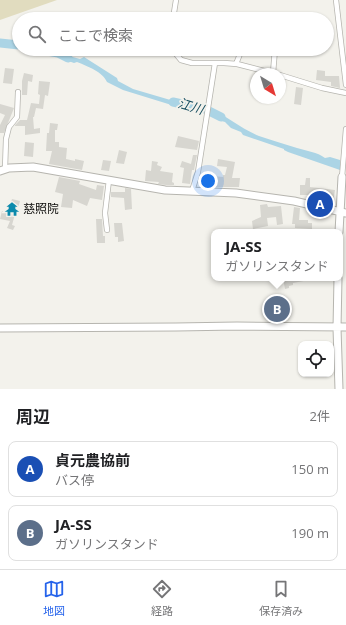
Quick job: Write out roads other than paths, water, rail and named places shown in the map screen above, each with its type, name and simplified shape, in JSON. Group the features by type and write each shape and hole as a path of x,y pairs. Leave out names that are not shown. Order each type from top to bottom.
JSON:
{"street":[{"path":"174,12 176,0"},
{"path":"336,0 346,85"},
{"path":"178,56 181,60 192,63 236,64 252,68"},
{"path":"236,64 239,56"},
{"path":"275,56 275,68"},
{"path":"192,191 198,172 215,63"},
{"path":"286,77 322,88 346,93"},
{"path":"18,92 17,117 9,127 2,170 20,167 33,167 165,190 244,194 294,201 343,213"},
{"path":"340,229 343,213 342,177 346,129"},
{"path":"107,230 105,213 109,180"},
{"path":"338,281 337,328 339,389"},
{"path":"0,328 237,326 346,328"}],"water":[{"path":"60,56 69,56 80,59 84,57 117,78 118,81 133,89 185,105 183,107 178,107 123,90 107,82 102,75 85,65 60,58"},
{"path":"211,108 259,136 315,153 325,158 330,157 340,160 340,170 243,135 241,132 231,128 225,122 214,116 210,116"}],"waterway":[{"name":"江川","path":"0,43 12,44"},
{"name":"江川","path":"64,56 68,58"},
{"name":"江川","path":"173,102 205,109 221,117"}],"place":[{"name":"貞元農協前","path":"320,204"},
{"name":"慈照院","path":"12,209"},
{"name":"JA-SS","path":"277,309"}]}
